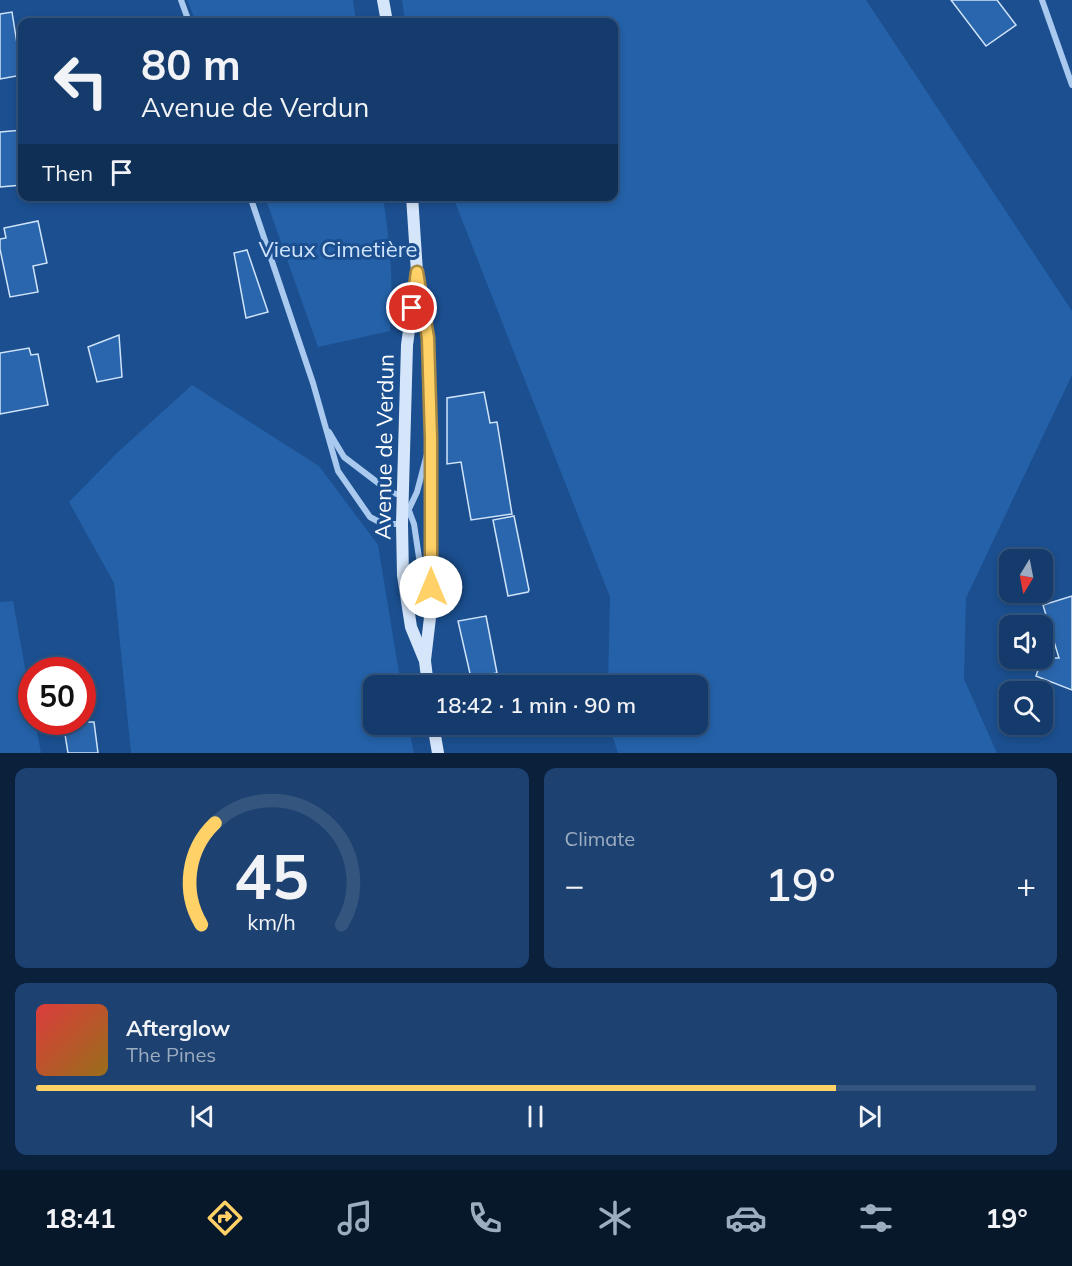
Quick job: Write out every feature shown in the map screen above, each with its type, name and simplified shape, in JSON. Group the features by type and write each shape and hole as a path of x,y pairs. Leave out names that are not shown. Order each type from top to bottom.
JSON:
{"main road":[{"path":"383,0 386,18"},
{"name":"Avenue de Verdun","path":"412,201 417,272 407,345 402,524 403,574 411,627 425,661"},
{"path":"417,272 428,338 431,438 431,609 425,661 427,675"},
{"path":"435,735 438,753"}],"street":[{"path":"181,0 188,18"},
{"path":"1042,0 1072,85"},
{"path":"252,201 313,383 338,471 370,516 383,524 402,524 417,492 431,438"},
{"path":"324,424 344,457 390,492 403,495 414,524 424,591 431,609"}],"green space":[{"path":"187,0 353,0 355,18 194,18"},
{"path":"402,0 866,0 1072,311 1072,375 966,598 964,679 997,753 618,753 612,735 708,735 708,675 608,675 610,597 455,201 618,201 618,18 404,18"},
{"name":"Vieux Cimetière","path":"266,201 384,201 391,264 390,331 318,347"},
{"path":"192,385 319,466 378,545 399,675 363,675 363,735 410,735 414,753 131,753 114,583 69,502 117,453"},
{"path":"13,601 23,657 18,657 18,735 38,735 41,753 0,753 0,602"}],"building":[{"path":"951,0 997,0 1016,25 986,46"},
{"path":"12,12 18,50 18,76 0,79 0,14"},
{"path":"18,130 18,185 0,187 0,132"},
{"path":"38,221 47,263 33,266 38,292 10,297 0,249 0,239 6,238 4,228"},
{"path":"247,250 268,312 246,318 234,253"},
{"path":"119,335 122,377 97,382 88,347"},
{"path":"29,348 31,355 38,354 48,405 0,414 0,353"},
{"path":"484,392 490,423 497,422 512,514 471,520 461,462 447,464 447,398"},
{"path":"514,516 529,590 508,596 493,520"},
{"path":"1072,596 1072,690 1036,676 1038,669 1053,669 1053,658 1059,658 1053,638 1053,615 1046,615 1043,605"},
{"path":"486,616 497,673 470,675 458,621"},
{"path":"65,735 96,735 98,753 68,753"}],"route":[{"path":"412,308 417,272 428,338 431,587"}]}
